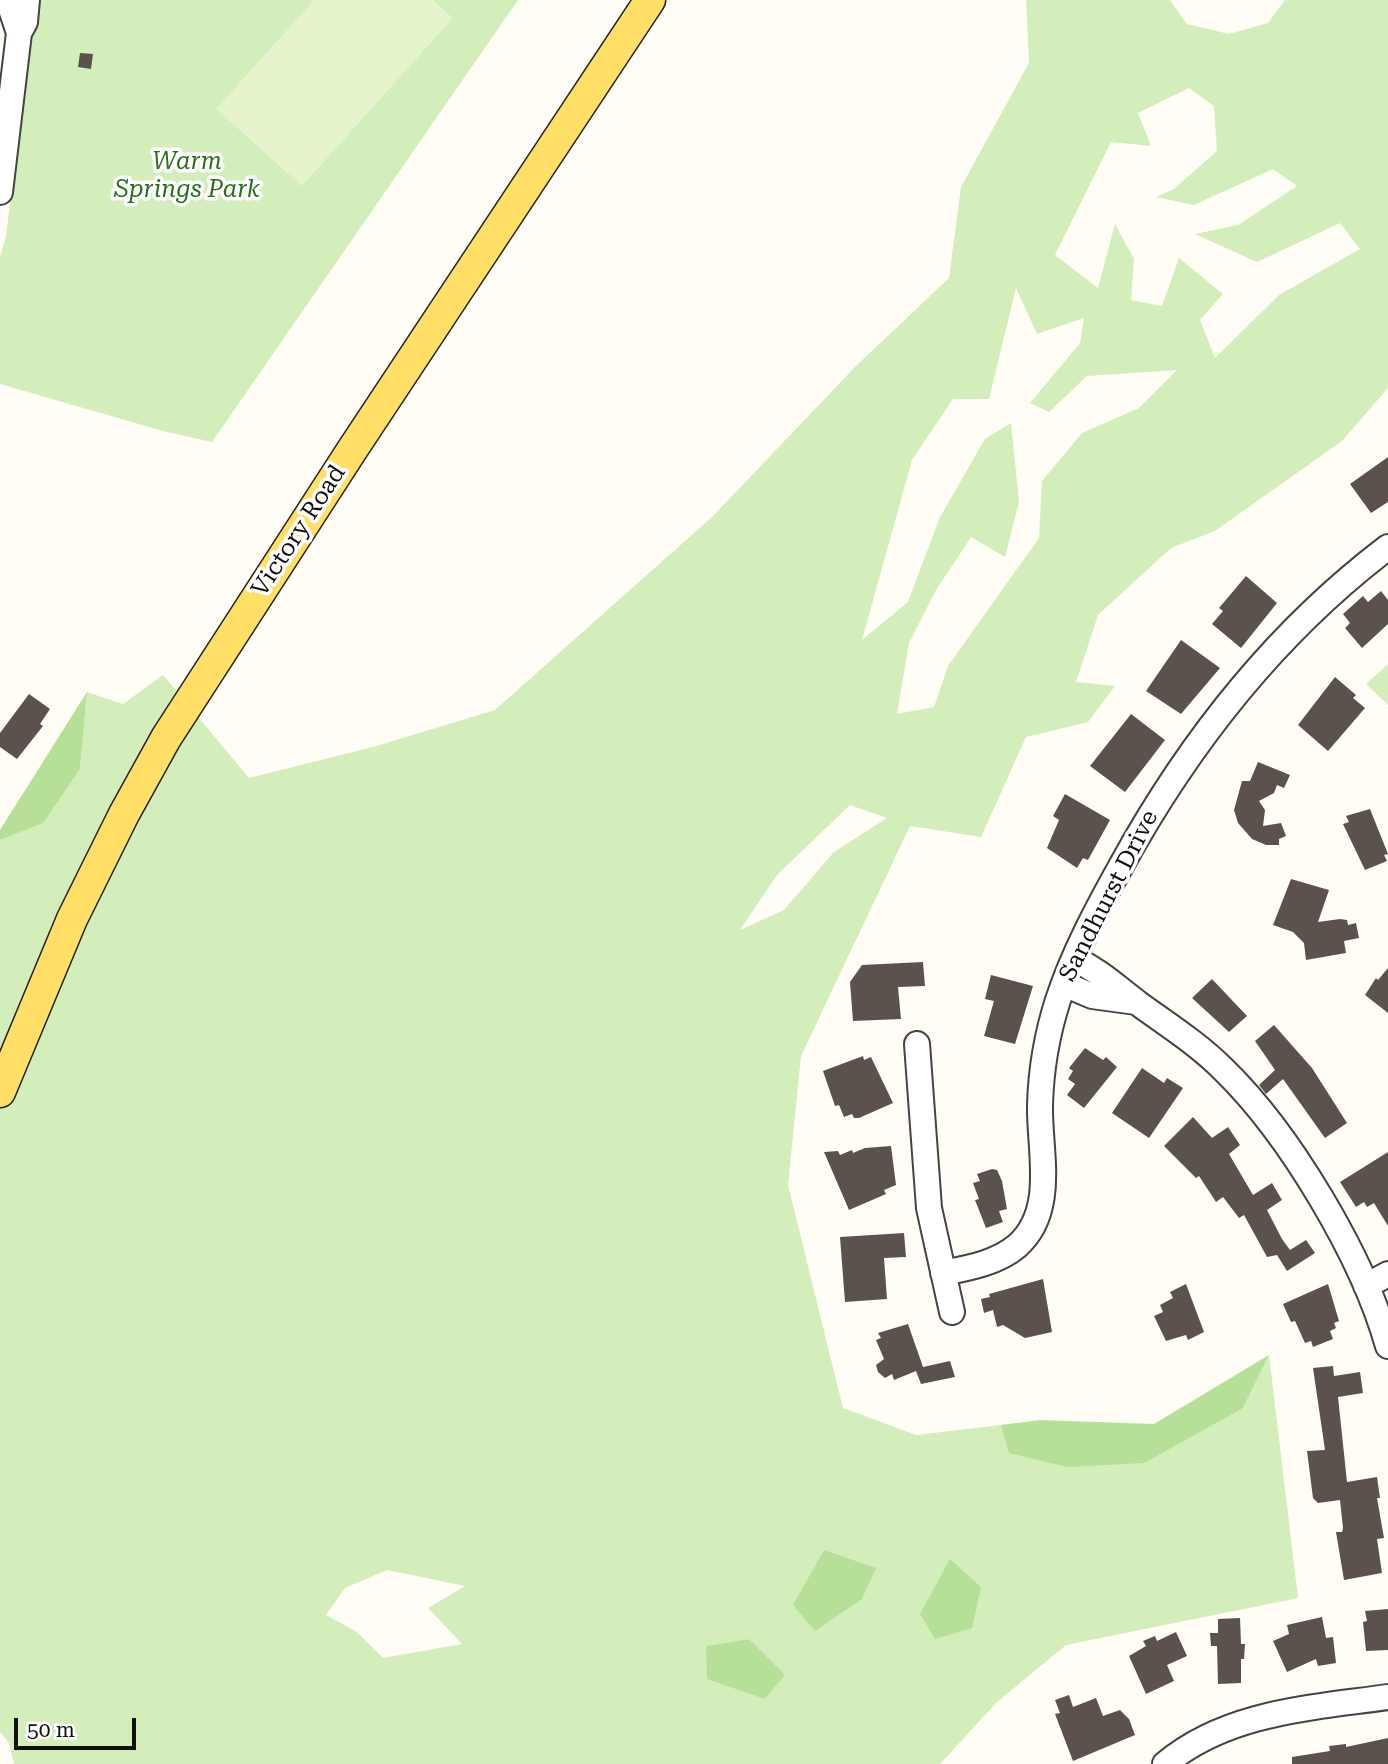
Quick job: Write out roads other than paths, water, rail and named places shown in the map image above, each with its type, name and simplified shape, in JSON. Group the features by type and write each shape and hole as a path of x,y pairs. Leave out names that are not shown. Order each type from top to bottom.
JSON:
{"main road":[{"name":"Victory Road","path":"0,1092 72,919 124,814 187,703 650,0"}],"street":[{"path":"8,0 19,33"},
{"path":"0,192 8,69 25,22 27,0"},
{"name":"Sandhurst Drive","path":"943,1273 990,1261 1010,1251 1027,1236 1038,1214 1043,1184 1040,1107 1045,1052 1064,984 1074,959 1152,809 1204,733 1284,640 1388,547"},
{"path":"1074,959 1101,972 1136,1002 1206,1053 1258,1108 1377,1280 1388,1346"},
{"path":"1064,984 1092,996 1136,1002"},
{"path":"917,1044 929,1208 952,1312"},
{"path":"1165,1764 1190,1746 1232,1725 1280,1713 1388,1697"}],"park label":[{"name":"Warm Springs Park","path":"187,176"}]}
